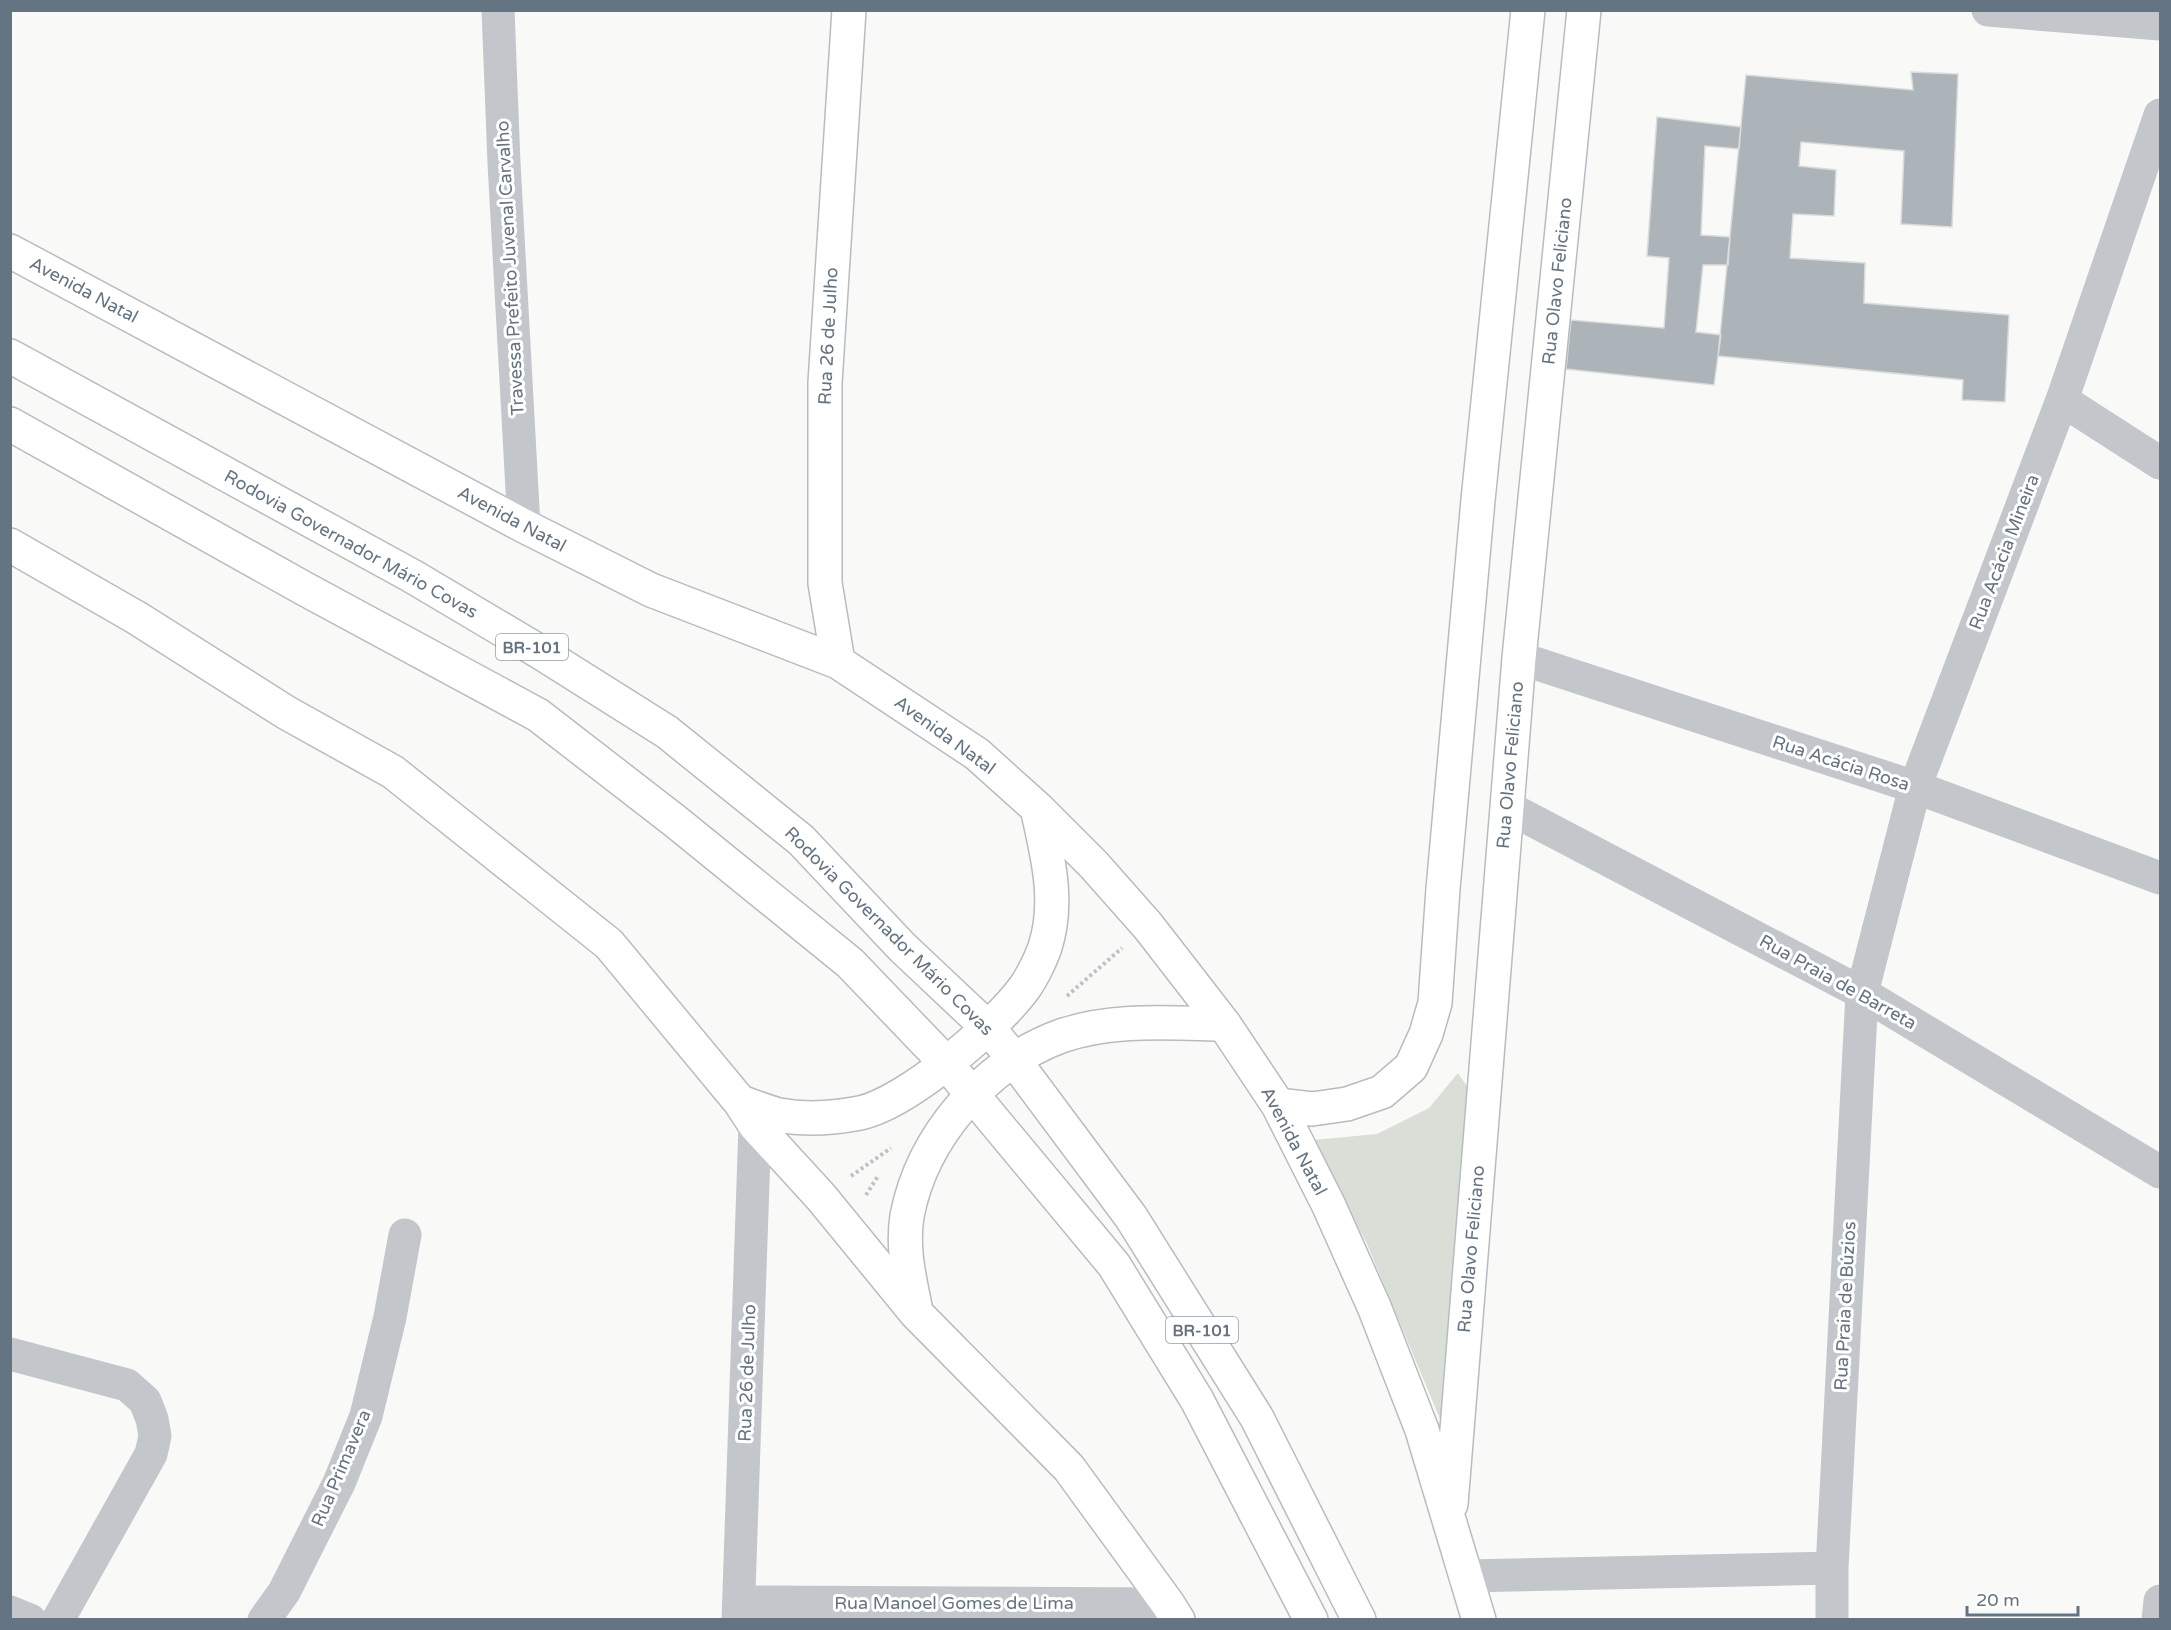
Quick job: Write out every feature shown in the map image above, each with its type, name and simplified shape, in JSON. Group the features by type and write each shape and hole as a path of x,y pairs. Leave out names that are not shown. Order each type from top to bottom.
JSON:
{"main road":[{"name":"Rua 26 de Julho","path":"838,662 825,583 825,382 849,10"},
{"path":"1278,1105 1312,1109 1347,1104 1382,1092 1411,1067 1426,1034 1435,1003 1478,500 1528,10"},
{"name":"Rua Olavo Feliciano","path":"1449,1520 1519,658 1584,10"},
{"name":"Avenida Natal","path":"10,251 524,526 651,590 838,662 977,754 1037,808 1094,865 1148,926 1224,1024 1278,1105 1329,1206 1375,1309 1422,1430 1479,1620"},
{"name":"Rodovia Governador Mário Covas","path":"10,356 412,576 540,652 667,732 801,840 902,947 988,1028 1131,1217 1257,1418 1359,1620"},
{"name":"BR-101","path":"10,424 305,589 538,715 675,821 849,963 946,1063 1114,1265 1197,1400 1311,1620"},
{"path":"10,544 137,618 287,712 393,772 609,945 748,1113 847,1226 916,1313 1069,1468 1173,1612"},
{"path":"748,1113 821,1119 863,1112 901,1095 946,1063 988,1028 1025,987 1045,947 1052,909 1050,867 1037,808"},
{"path":"916,1313 906,1260 907,1218 916,1180 936,1140 972,1095 1028,1050 1062,1036 1110,1025 1161,1022 1224,1024"}],"street":[{"name":"Travessa Prefeito Juvenal Carvalho","path":"498,10 524,526"},
{"path":"1988,10 2160,24"},
{"name":"Rua Acácia Mineira","path":"1862,993 1915,787 2062,400 2160,115"},
{"path":"2062,400 2160,463"},
{"name":"Rua Acácia Rosa","path":"1519,658 1915,787 2160,878"},
{"name":"Rua Praia de Barreta","path":"1507,807 1862,993 2160,1172"},
{"name":"Rua Praia de Búzios","path":"1832,1620 1832,1568 1862,993"},
{"name":"Rua 26 de Julho","path":"739,1611 748,1113"},
{"name":"Rua Primavera","path":"264,1620 284,1592 329,1503 366,1416 390,1317 405,1235"},
{"path":"10,1354 127,1384 145,1401 152,1419 155,1436 151,1454 58,1620"},
{"path":"1465,1576 1832,1568"},
{"path":"2158,1620 2160,1601"},
{"name":"Rua Manoel Gomes de Lima","path":"739,1611 1173,1612"},
{"path":"10,1612 30,1620"}],"path":[{"path":"894,1152 900,1142"},
{"path":"847,1226 882,1170"}],"shaded area":[{"path":"1458,1073 1473,1095 1454,1363 1440,1419 1367,1244 1313,1140 1377,1134 1429,1108"}],"building":[{"path":"1911,72 1958,74 1952,227 1901,224 1904,151 1801,142 1799,166 1836,170 1834,216 1793,214 1790,258 1865,263 1864,303 2009,315 2005,402 1962,400 1963,380 1718,356 1746,75 1913,90"},
{"path":"1657,117 1741,127 1739,149 1705,146 1701,235 1730,237 1728,265 1703,265 1696,332 1721,335 1714,385 1566,369 1571,320 1664,328 1669,258 1647,256"}]}
